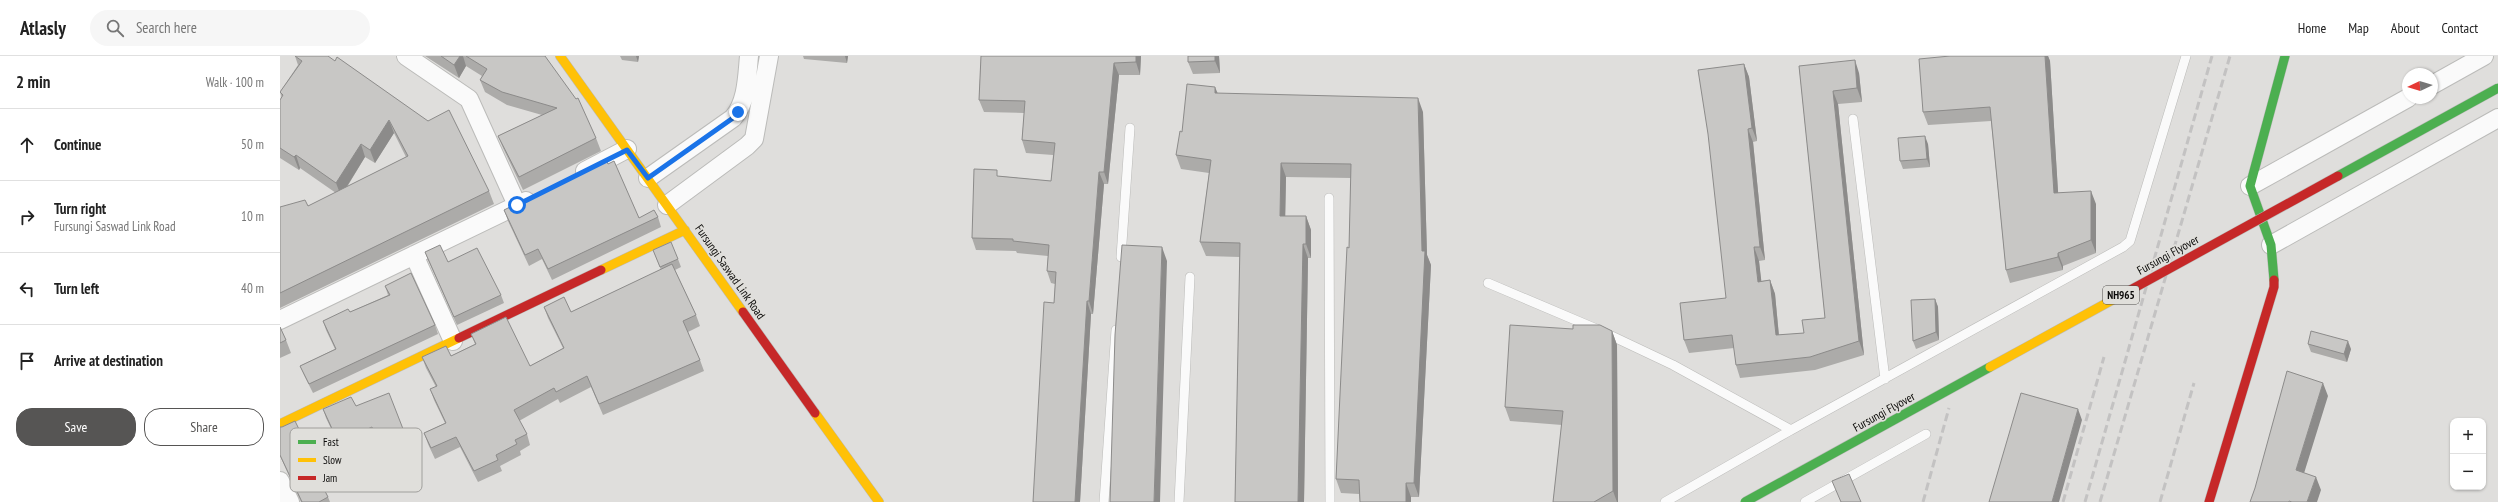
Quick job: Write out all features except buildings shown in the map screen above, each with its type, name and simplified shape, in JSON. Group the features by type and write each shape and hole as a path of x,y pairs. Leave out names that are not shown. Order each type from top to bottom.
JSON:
{"main road":[{"name":"Fursungi Saswad Link Road","path":"560,56 879,502"},
{"path":"2209,502 2274,287 2271,245 2250,186 2285,56"},
{"name":"Fursungi Flyover","path":"1745,502 2498,88"},
{"path":"280,424 685,230"}],"street":[{"path":"406,56 469,99 517,205"},
{"path":"648,178 733,118 738,112 743,100 749,56"},
{"path":"667,205 747,146 754,139 769,56"},
{"path":"2438,82 2484,56"},
{"path":"2250,186 2402,101"},
{"path":"2271,245 2498,118"},
{"path":"572,177 627,150"},
{"path":"280,320 538,195"},
{"path":"414,255 453,341"},
{"path":"280,481 290,502"}],"lane":[{"path":"1665,502 1791,430 2123,247 2130,241 2186,56"},
{"path":"1853,119 1885,379"},
{"path":"1121,263 1130,128"},
{"path":"1329,198 1330,502"},
{"path":"1179,502 1190,276"},
{"path":"1488,283 1600,330 1673,365 1791,430"},
{"path":"1104,502 1117,319"},
{"path":"1805,502 1926,434"}],"railway":[{"path":"2085,502 2212,56"},
{"path":"2100,502 2230,56"},
{"path":"2063,502 2104,357"},
{"path":"2160,502 2194,383"},
{"path":"1923,502 1949,408"}],"traffic: fast":[{"path":"2274,280 2271,245 2250,186 2285,56"},
{"path":"2338,176 2498,88"},
{"path":"1745,502 1990,367"}],"traffic: slow":[{"path":"560,56 743,312"},
{"path":"601,270 685,230"},
{"path":"1990,367 2125,293"},
{"path":"280,424 459,338"},
{"path":"815,413 879,502"}],"traffic: jam":[{"path":"2125,293 2338,176"},
{"path":"459,338 601,270"},
{"path":"2209,502 2274,287 2274,280"},
{"path":"743,312 815,413"}],"route":[{"path":"517,205 627,150 648,178 733,118 738,112"}]}
